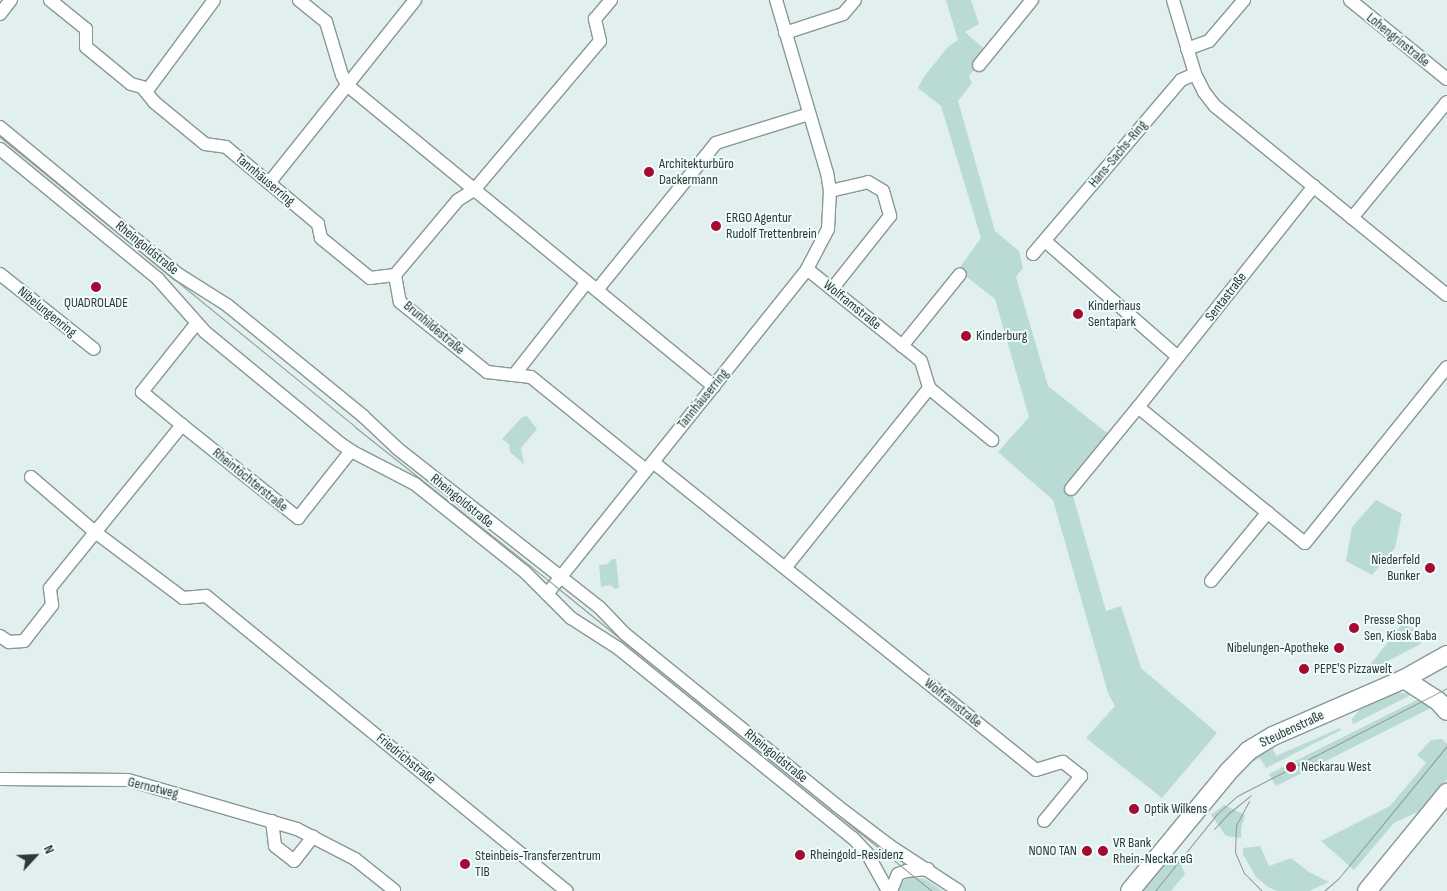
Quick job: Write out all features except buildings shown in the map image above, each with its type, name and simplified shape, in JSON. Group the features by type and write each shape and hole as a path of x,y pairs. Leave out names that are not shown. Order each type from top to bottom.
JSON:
{"street":[{"path":"0,14 11,0"},
{"name":"Tannhäuserring","path":"50,0 86,29 86,48 131,84 146,92 154,102 205,144 226,147 318,224 321,238 370,278 395,275"},
{"path":"146,92 214,0"},
{"path":"299,0 326,22 342,75 347,85 714,386"},
{"path":"269,183 415,0"},
{"path":"395,275 458,200 474,190 600,41 595,19 611,0"},
{"name":"Tannhäuserring","path":"547,594 807,269 828,229 830,191 827,173 776,0"},
{"path":"785,33 843,14 855,0"},
{"path":"979,65 1032,0"},
{"path":"1173,0 1195,74 1204,92 1215,106 1447,295"},
{"path":"1187,49 1209,41 1244,0"},
{"name":"Lohengrinstraße","path":"1350,0 1447,79"},
{"name":"Hans-Sachs-Ring","path":"1033,254 1181,80 1195,74"},
{"path":"1352,218 1447,102"},
{"path":"514,375 688,178 716,142 810,114"},
{"name":"Rheingoldstraße","path":"0,127 178,274 227,305 363,416 398,449 561,576 599,607 625,634 836,805 883,840 959,891"},
{"name":"Rheingoldstraße","path":"0,149 158,279 196,324 351,451 415,484 525,572 571,618 618,648 853,838 867,853 889,891"},
{"path":"830,191 868,182 883,191 890,216 832,288"},
{"name":"Sentastraße","path":"1071,489 1314,186"},
{"path":"1044,241 1178,357"},
{"name":"Wolframstraße","path":"807,269 921,361 929,388"},
{"name":"Nibelungenring","path":"0,274 94,349"},
{"path":"902,346 960,274"},
{"name":"Brunhildestraße","path":"395,275 400,302 487,372 531,377 650,466"},
{"name":"Rheintöchterstraße","path":"196,324 142,392 182,425 298,518 351,451"},
{"path":"1138,407 1305,543 1447,367"},
{"path":"785,568 929,388 992,440"},
{"path":"0,636 9,642 24,641 52,604 50,588 182,425"},
{"name":"Wolframstraße","path":"650,466 785,568 1036,770 1063,762 1081,776 1044,821"},
{"path":"31,477 95,532"},
{"path":"1212,581 1268,512"},
{"name":"Friedrichstraße","path":"95,532 183,598 206,596 567,891"},
{"name":"Steubenstraße","path":"1130,891 1228,772 1248,751 1273,736 1404,679 1447,655"},
{"path":"1404,679 1438,701 1447,712"},
{"name":"Gernotweg","path":"0,778 128,780 297,829 355,859 394,890"},
{"path":"1367,891 1447,793"},
{"path":"272,821 275,846 294,861 313,837"},
{"name":"Rheingoldstraße","path":"889,891 898,874 906,870 928,870"}],"green space":[{"path":"946,0 971,0 979,24 965,32 989,53 969,76 972,83 958,101 995,231 1019,251 1023,268 1016,277 1048,386 1112,437 1071,489 1106,611 1121,606 1141,668 1217,733 1162,798 1086,738 1115,706 1108,693 1053,500 998,452 1029,417 995,299 958,270 981,238 941,106 918,88 923,78 948,47 958,40"},
{"path":"527,416 537,429 521,448 524,464 510,452 509,444 502,439 522,417"},
{"path":"1376,500 1402,514 1395,548 1372,575 1346,561 1352,527"},
{"path":"612,559 616,559 619,588 615,589 610,585 601,587 599,565 608,564"},
{"path":"1403,623 1415,630 1421,644 1372,669 1369,666"},
{"path":"1395,692 1413,694 1353,724 1352,719 1362,707"},
{"path":"1421,698 1433,707 1276,786 1269,774"},
{"path":"1340,728 1341,730 1266,768 1260,758 1241,768 1248,760 1271,744 1276,756"},
{"path":"1442,739 1447,744 1447,779 1422,810 1394,823 1354,870 1321,841 1390,806 1426,763 1417,755 1431,740"},
{"path":"1224,805 1245,815 1241,829 1241,838 1226,836 1211,815"},
{"path":"1260,846 1269,866 1291,858 1309,872 1329,882 1309,891 1277,891 1268,887 1256,877 1243,854 1243,848"},
{"path":"1174,853 1185,874 1171,891 1142,891"},
{"path":"909,877 925,879 943,891 898,891 900,883"}],"tram line":[{"path":"0,137 355,427 554,585 932,891"},
{"path":"1155,891 1217,814 1237,796 1447,688"},
{"path":"1324,891 1338,879 1447,746"},
{"path":"1214,829 1229,813 1251,795"},
{"path":"1249,801 1236,825 1235,852 1244,873 1262,891"}],"place":[{"name":"Architekturbüro Dackermann","path":"649,172"},
{"name":"ERGO Agentur Rudolf Trettenbrein","path":"716,226"},
{"name":"QUADROLADE","path":"96,287"},
{"name":"Kinderhaus Sentapark","path":"1078,314"},
{"name":"Kinderburg","path":"966,336"},
{"name":"Niederfeld Bunker","path":"1430,568"},
{"name":"Presse Shop Sen, Kiosk Baba","path":"1354,628"},
{"name":"Nibelungen-Apotheke","path":"1339,648"},
{"name":"PEPE'S Pizzawelt","path":"1304,669"},
{"name":"Neckarau West","path":"1291,767"},
{"name":"Optik Wilkens","path":"1134,809"},
{"name":"NONO TAN","path":"1087,851"},
{"name":"VR Bank Rhein-Neckar eG","path":"1103,851"},
{"name":"Rheingold-Residenz","path":"800,855"},
{"name":"Steinbeis-Transferzentrum TIB","path":"465,864"}]}
